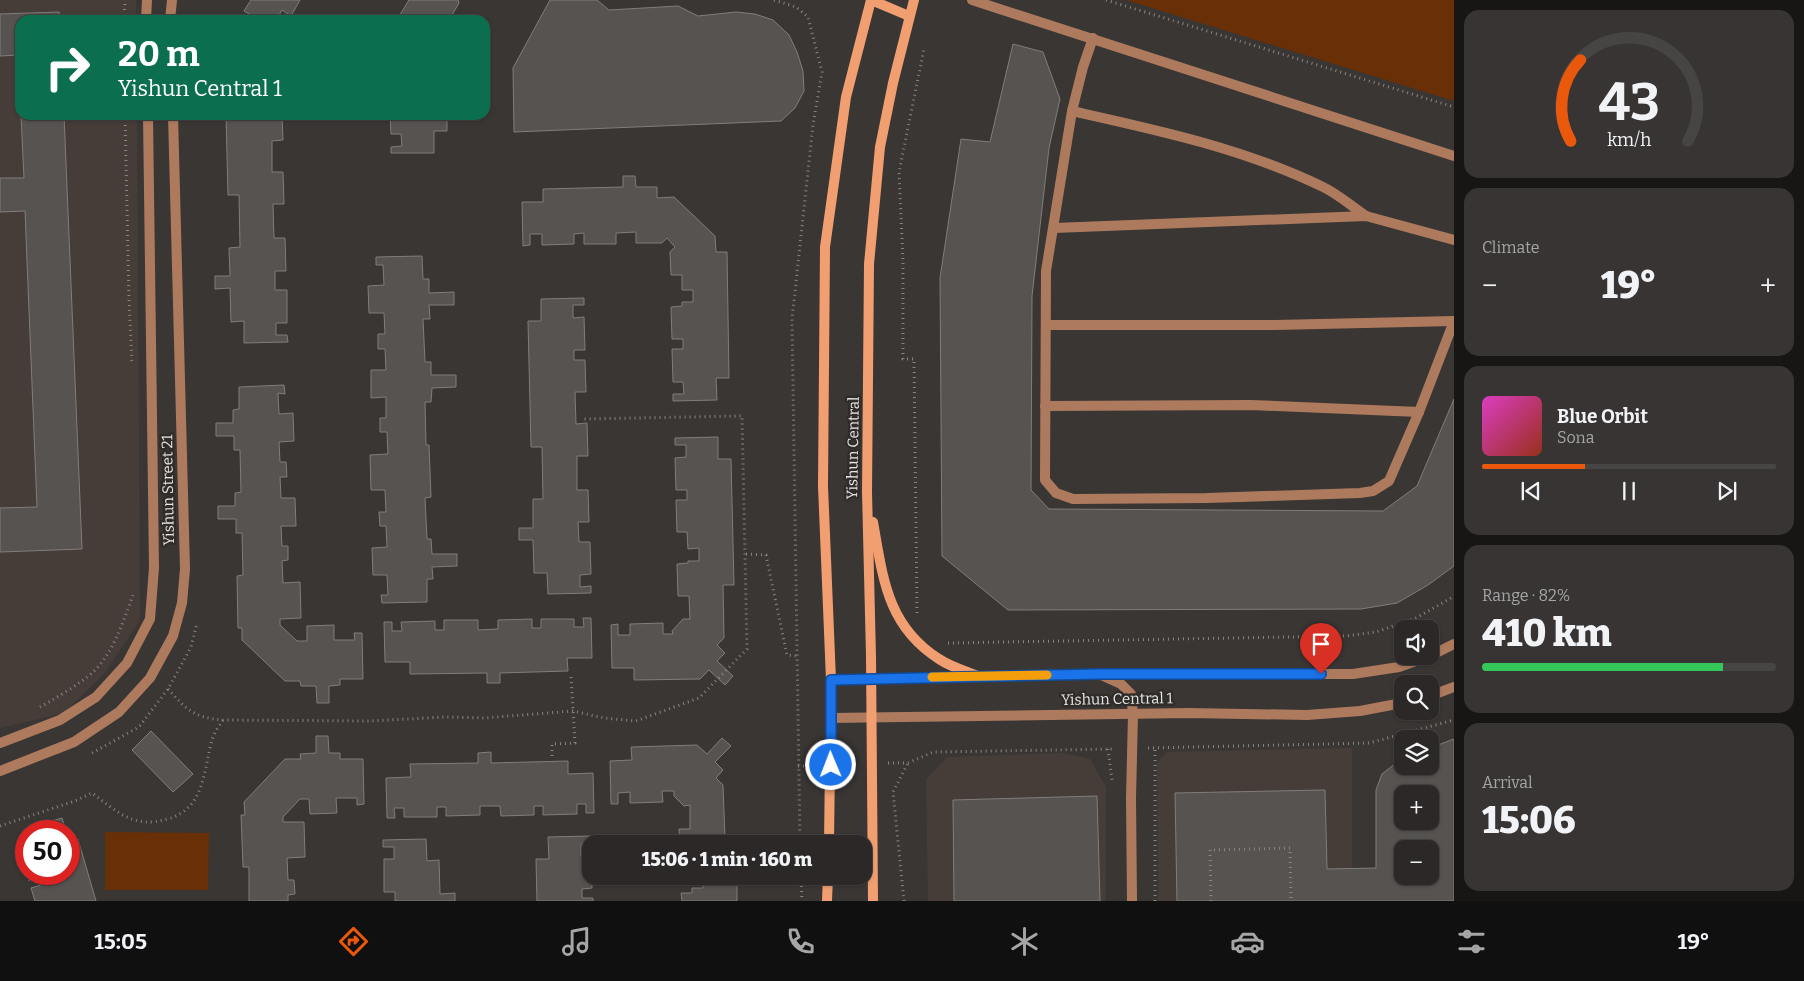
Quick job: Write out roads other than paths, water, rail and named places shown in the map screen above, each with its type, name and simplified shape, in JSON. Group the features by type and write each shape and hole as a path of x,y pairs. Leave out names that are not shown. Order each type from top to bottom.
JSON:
{"main road":[{"path":"871,0 909,16"},
{"name":"Yishun Central","path":"829,835 831,680 823,486 825,247 846,97 871,0"},
{"name":"Yishun Central","path":"873,901 867,492 869,264 880,147 914,0"},
{"path":"867,492 886,591 898,618 930,653 941,661 978,676"},
{"path":"827,901 828,885"}],"street":[{"path":"146,0 146,15"},
{"path":"170,15 172,0"},
{"path":"972,0 1454,156"},
{"path":"1046,325 1275,325 1454,321 1420,412 1389,481 1373,491 1217,498 1073,499 1056,493 1045,480 1046,271 1072,111 1092,38"},
{"path":"1072,111 1157,130 1236,151 1323,186 1366,216"},
{"name":"Yishun Street 21","path":"0,743 60,720 96,697 127,663 150,619 154,568 148,120"},
{"name":"Yishun Street 21","path":"0,771 74,742 120,712 150,678 172,636 182,603 185,569 173,120"},
{"path":"1054,228 1366,216 1454,240"},
{"path":"1045,406 1251,405 1420,412"},
{"name":"Yishun Central 1","path":"1439,652 1454,644"},
{"name":"Yishun Central 1","path":"831,680 1099,674 1353,674 1399,668 1407,665"},
{"path":"1099,674 1121,684 1131,694 1133,714 1132,901"},
{"path":"1439,693 1454,687"},
{"name":"Yishun Central 1","path":"830,718 1189,713 1307,715 1360,711 1394,705"}]}
